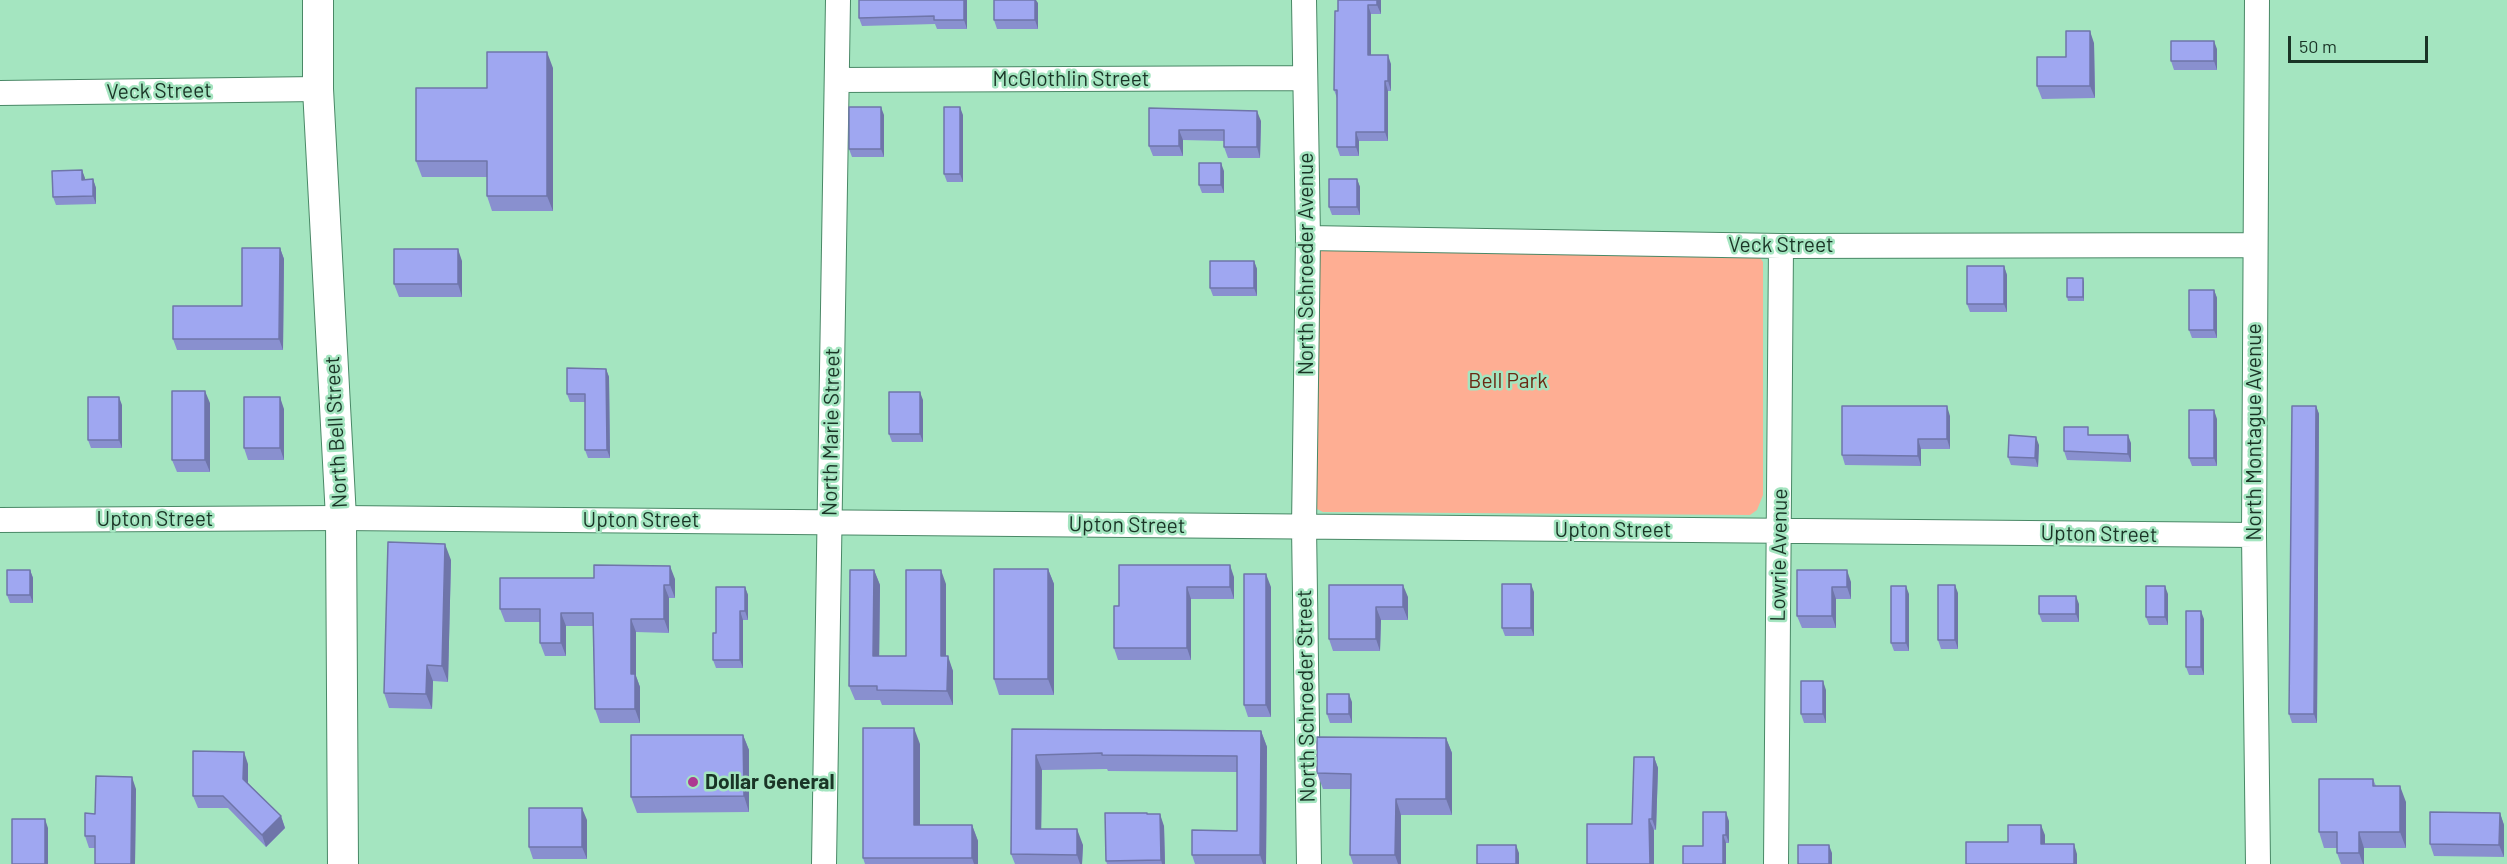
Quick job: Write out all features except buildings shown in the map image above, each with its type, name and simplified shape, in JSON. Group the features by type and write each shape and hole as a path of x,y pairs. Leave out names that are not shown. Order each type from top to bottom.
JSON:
{"main road":[{"name":"North Bell Street","path":"318,0 318,89 341,518 343,864"}],"street":[{"name":"North Marie Street","path":"824,864 838,0"},
{"name":"North Schroeder Avenue","path":"1304,0 1308,238 1304,527"},
{"name":"North Montague Avenue","path":"2257,0 2254,536 2258,864"},
{"name":"McGlothlin Street","path":"837,80 1304,78"},
{"name":"Veck Street","path":"0,93 318,89"},
{"name":"Veck Street","path":"1308,238 1781,246 2255,245"},
{"name":"Lowrie Avenue","path":"1776,864 1781,246"},
{"name":"Upton Street","path":"0,520 341,518 830,521 2254,536"},
{"name":"North Schroeder Street","path":"1304,527 1309,864"}],"green space":[{"name":"Bell Park","path":"1327,246 1759,256 1763,262 1763,495 1757,510 1750,515 1323,512 1317,509 1315,498 1319,251"}],"place":[{"name":"Dollar General","path":"693,782"}]}
